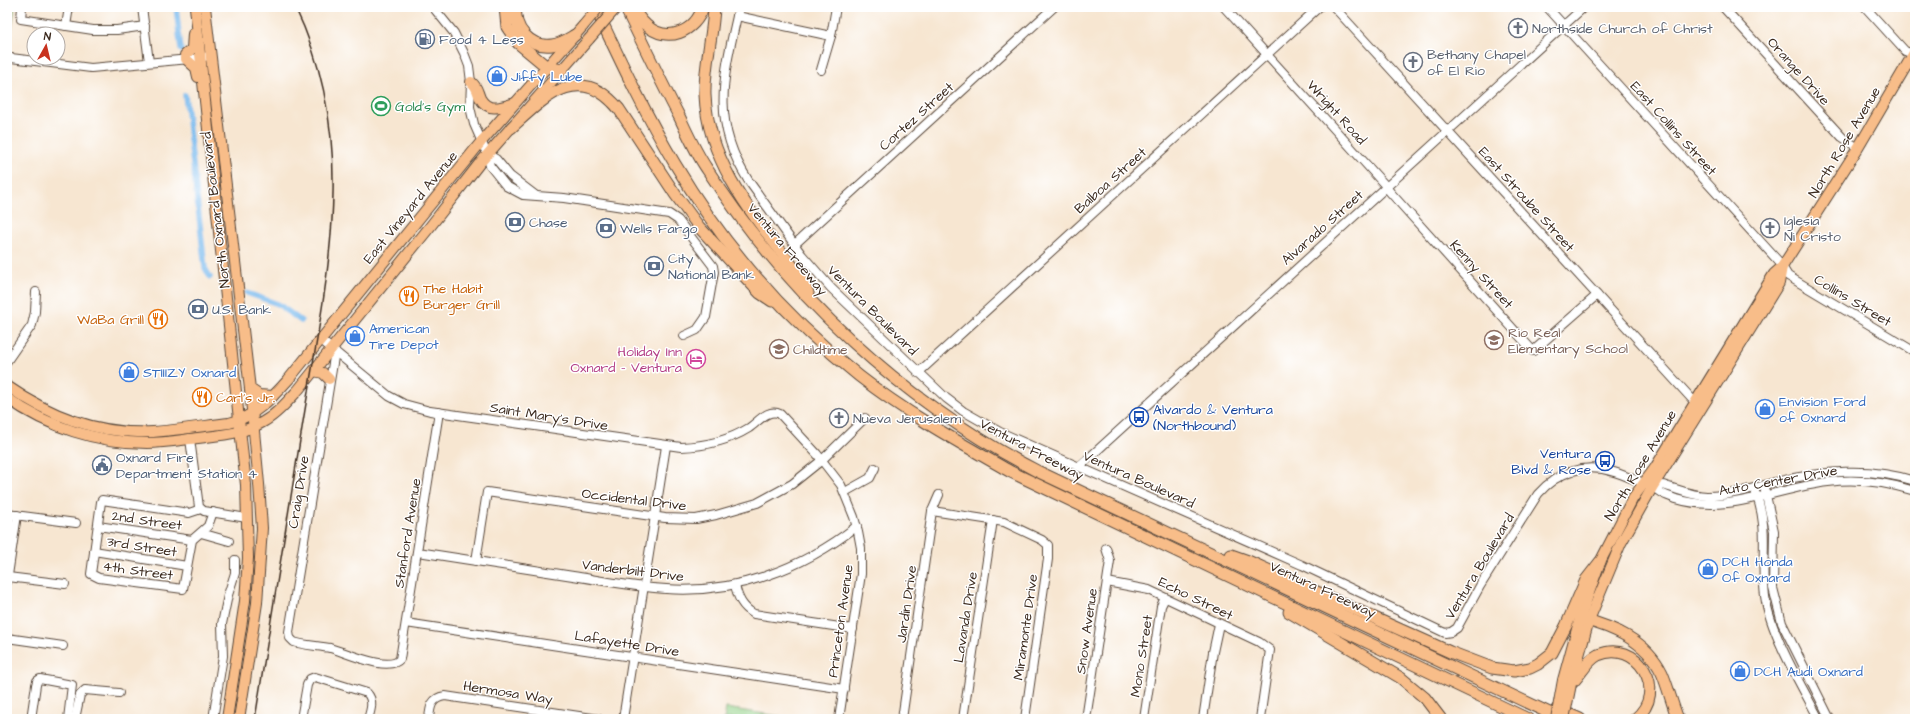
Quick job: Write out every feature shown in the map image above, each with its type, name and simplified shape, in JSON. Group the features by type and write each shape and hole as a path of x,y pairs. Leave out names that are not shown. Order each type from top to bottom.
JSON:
{"highway":[{"path":"505,7 505,21 512,36 518,43 547,67 562,70"},
{"path":"516,7 518,26 525,35 534,42 545,45 553,45 579,30"},
{"path":"587,7 597,23 606,32"},
{"name":"Ventura Freeway","path":"595,7 632,84 675,165 724,238 787,312 861,377 901,405 983,456 1063,498 1528,719"},
{"name":"Ventura Freeway","path":"624,7 706,168 746,224 811,301 868,357 948,419 987,444 1038,471 1563,719"},
{"path":"633,7 645,25 655,32 669,35 679,33 690,28 696,22 703,7"},
{"path":"714,7 705,78 706,102 711,135 726,171 740,196 803,280 811,301"},
{"path":"511,128 543,99 564,88 575,86 587,88 608,97 620,109 675,194 699,227 760,293 787,312"},
{"path":"1180,537 1248,561 1450,652 1492,668 1505,671 1530,668 1544,660 1552,653 1566,626 1586,580 1600,562"},
{"path":"1263,592 1285,610 1401,678 1424,698 1440,719"},
{"path":"1585,619 1632,638 1644,647 1654,658 1662,673 1678,719"},
{"path":"1567,682 1580,676 1590,661 1598,655 1617,653 1626,655 1636,660 1648,675 1650,694 1645,709 1636,719"},
{"path":"1519,698 1549,706 1580,719"}],"main road":[{"name":"North Oxnard Boulevard","path":"195,7 241,432 247,518 248,558 243,616 227,719"},
{"name":"North Oxnard Boulevard","path":"205,7 250,389 262,528 259,581 253,633 239,719"},
{"name":"East Vineyard Avenue","path":"105,434 154,432 229,423 239,420 252,413 273,396 321,340 481,142 599,7"},
{"name":"East Vineyard Avenue","path":"105,434 147,443 241,432 264,422 282,407 333,350 381,287 486,156 617,7"},
{"path":"196,19 193,28 192,49 186,57 196,68 207,122"},
{"name":"North Rose Avenue","path":"1585,619 1649,484 1699,404 1774,274 1782,267 1858,148 1914,53"},
{"path":"471,82 476,86 481,99 491,107 499,108 515,103"},
{"path":"399,266 397,257 401,248 401,240"},
{"path":"381,287 378,280 385,271 383,264"},
{"path":"314,370 323,373 329,379"},
{"path":"7,386 27,400 49,412 105,434"},
{"path":"250,389 259,395 273,396"},
{"path":"7,398 45,421 70,430 105,434"},
{"name":"North Rose Avenue","path":"1556,719 1600,562 1633,498 1649,484"},
{"path":"243,616 247,618 253,633"},
{"name":"North Rose Avenue","path":"1563,719 1567,682"}],"street":[{"path":"22,7 21,18 66,26 104,30 145,26"},
{"path":"66,26 69,7"},
{"path":"142,7 149,62"},
{"path":"433,7 456,36 467,61 471,82 470,107 474,124 490,166 506,186 523,195 535,195 674,216 713,266 714,272 706,317 697,330 684,336"},
{"name":"Ventura Boulevard","path":"739,7 723,90 723,112 727,135 735,158 743,173 795,244 827,284 918,373 946,398 981,422 1079,467 1302,565 1447,633 1457,628 1480,586 1538,494 1551,481 1566,472 1596,468 1614,472 1649,484"},
{"path":"821,70 831,36 836,7"},
{"name":"Cortez Street","path":"795,244 1054,7"},
{"name":"Wright Road","path":"1224,7 1386,187"},
{"name":"Balboa Street","path":"918,373 1319,7"},
{"name":"East Stroube Street","path":"1334,7 1597,295 1699,404"},
{"name":"East Collins Street","path":"1547,7 1782,267"},
{"name":"Alvarado Street","path":"1079,467 1584,7"},
{"name":"Orange Drive","path":"1723,7 1842,137 1858,148"},
{"path":"1865,7 1905,51 1914,53"},
{"path":"737,16 831,36"},
{"path":"11,58 91,68 211,54"},
{"name":"Kenny Street","path":"1386,187 1533,351 1597,295"},
{"name":"Collins Street","path":"1782,267 1788,276 1915,352"},
{"path":"7,361 32,325 35,312 36,292"},
{"name":"Saint Mary's Drive","path":"321,340 366,378 396,400 414,407 439,412 666,446 693,447 716,443 741,433 769,413 774,412"},
{"name":"Craig Drive","path":"333,350 289,636 296,643 333,649 364,660 391,664 397,662 401,657"},
{"name":"Stanford Avenue","path":"401,657 439,412"},
{"name":"Princeton Avenue","path":"774,412 783,416 822,460 845,492 857,526 861,548 862,568 839,719"},
{"name":"Occidental Drive","path":"476,561 487,492 655,516 696,519 737,510 778,493 792,484 822,460 866,418"},
{"path":"190,439 197,500 201,509"},
{"path":"623,719 666,446"},
{"path":"845,492 870,478 875,468"},
{"name":"Auto Center Drive","path":"1649,484 1665,485 1684,493 1708,496 1754,489 1810,475 1852,470 1886,474 1915,482"},
{"name":"Auto Center Drive","path":"1649,484 1659,494 1699,504 1723,504 1828,482 1857,480 1885,483 1915,491"},
{"path":"1764,486 1774,531 1773,588 1782,622 1830,719"},
{"path":"1754,489 1765,532 1763,574 1767,608 1778,638 1819,719"},
{"name":"Jardin Drive","path":"902,719 932,511 939,494"},
{"path":"94,552 102,500 188,513 196,512 201,509 247,518"},
{"path":"932,511 993,520"},
{"path":"187,566 192,540 208,526 213,512"},
{"path":"7,514 76,523"},
{"path":"17,515 7,579 64,584"},
{"name":"Miramonte Drive","path":"993,520 1004,522 1042,540 1048,545 1049,554 1025,719"},
{"name":"Lavanda Drive","path":"963,719 993,520"},
{"name":"2nd Street","path":"98,526 192,540"},
{"name":"Vanderbilt Drive","path":"418,552 644,588 686,590 735,585 792,566 820,551 857,526"},
{"path":"201,533 229,541"},
{"name":"Snow Avenue","path":"1086,719 1110,562 1106,548"},
{"name":"3rd Street","path":"94,552 187,566"},
{"name":"4th Street","path":"94,552 90,574 99,578 183,589 187,566"},
{"path":"213,719 223,656 222,624 234,573 235,560"},
{"name":"Echo Street","path":"1107,582 1142,587 1260,642 1270,650 1260,719"},
{"path":"735,585 740,601 754,614 853,629"},
{"name":"Mono Street","path":"1144,719 1161,606 1165,598"},
{"name":"Lafayette Drive","path":"406,623 844,689"},
{"path":"1203,719 1213,652 1219,624"},
{"path":"7,638 63,646"},
{"path":"301,719 307,685 312,678 318,678 364,692 370,696 372,702 368,719"},
{"path":"31,719 37,681 40,679 72,685 68,719"},
{"path":"76,719 80,694 85,690 119,693"},
{"name":"Hermosa Way","path":"429,719 432,703 439,697 445,696 599,719"}],"green space":[{"path":"7,7 15,7 7,60"},
{"path":"726,708 798,719 724,719"}],"waterway":[{"path":"176,7 181,50"},
{"path":"185,95 205,268 210,277"},
{"path":"247,293 278,304 301,321"}],"railway":[{"path":"255,719 320,321 328,268 332,216 333,163 328,111 315,59 295,7"}],"place":[{"name":"Northside Church of Christ","path":"1518,28"},
{"name":"Food 4 Less","path":"425,39"},
{"name":"Bethany Chapel of El Rio","path":"1413,62"},
{"name":"Jiffy Lube","path":"497,76"},
{"name":"Gold's Gym","path":"381,106"},
{"name":"Chase","path":"515,222"},
{"name":"Wells Fargo","path":"606,228"},
{"name":"Iglesia Ni Cristo","path":"1770,228"},
{"name":"City National Bank","path":"654,266"},
{"name":"The Habit Burger Grill","path":"409,296"},
{"name":"U.S. Bank","path":"198,309"},
{"name":"WaBa Grill","path":"158,319"},
{"name":"American Tire Depot","path":"355,336"},
{"name":"Rio Real Elementary School","path":"1494,340"},
{"name":"Childtime","path":"779,349"},
{"name":"Holiday Inn Oxnard - Ventura","path":"696,359"},
{"name":"STIIIZY Oxnard","path":"129,372"},
{"name":"Carl's Jr.","path":"202,397"},
{"name":"Envision Ford of Oxnard","path":"1765,409"},
{"name":"Alvardo & Ventura (Northbound)","path":"1139,417"},
{"name":"Nueva Jerusalem","path":"839,418"},
{"name":"Ventura Blvd & Rose","path":"1605,461"},
{"name":"Oxnard Fire Department Station 4","path":"102,465"},
{"name":"DCH Honda Of Oxnard","path":"1708,569"},
{"name":"DCH Audi Oxnard","path":"1740,671"}]}
